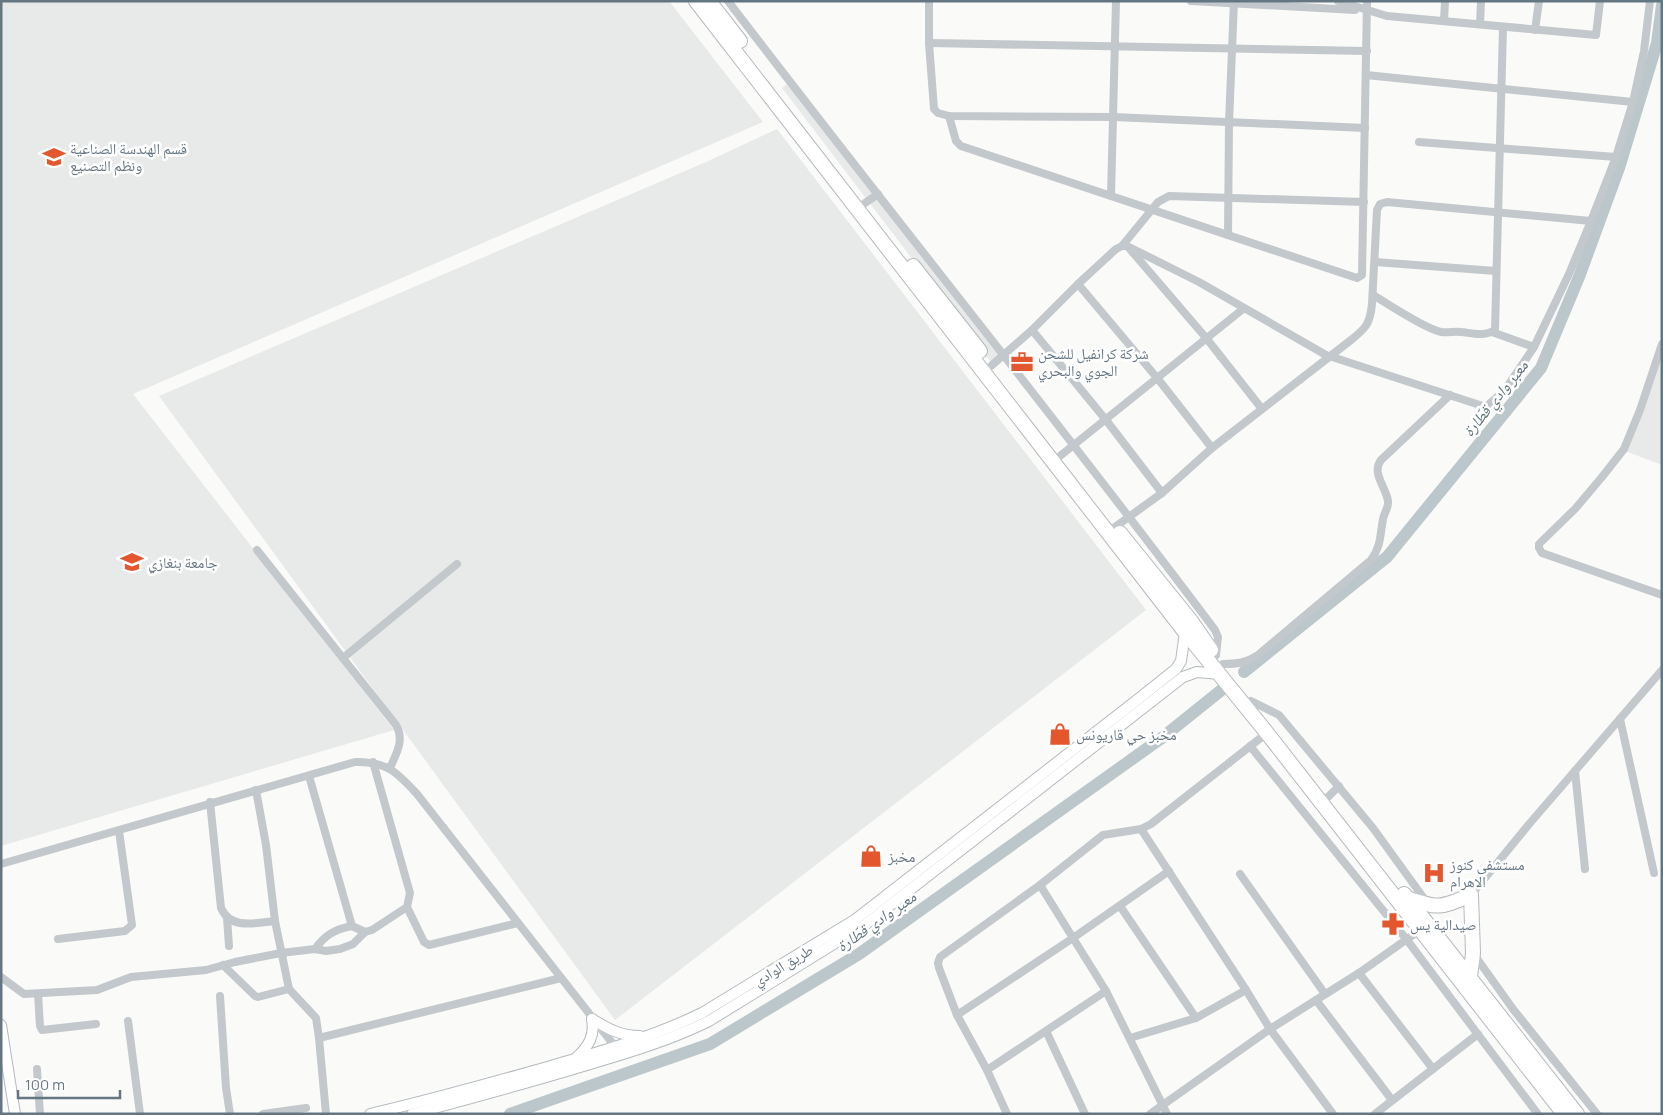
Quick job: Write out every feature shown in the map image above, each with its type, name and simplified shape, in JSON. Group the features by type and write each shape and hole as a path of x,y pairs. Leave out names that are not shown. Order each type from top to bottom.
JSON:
{"highway":[{"path":"696,1 1188,626 1328,796 1406,898 1470,977 1539,1053 1577,1114"},
{"path":"709,1 992,366 1188,626 1220,664 1267,733 1564,1114"},
{"path":"1406,898 1429,906 1439,906 1450,904 1471,895 1473,953 1470,977"}],"main road":[{"path":"1179,673 1188,626"},
{"name":"طريق الوادي","path":"370,1114 576,1059 618,1051 682,1034 708,1021 850,935 878,909 1179,673 1197,672 1220,664"},
{"name":"طريق الوادي","path":"412,1114 521,1085 618,1051 702,1013 878,909"},
{"path":"592,1019 621,1034 650,1035"},
{"path":"576,1059 588,1045 592,1036 594,1028 592,1019"},
{"path":"1,1025 15,1114"}],"street":[{"path":"728,1 1130,516 1215,630 1218,636 1220,664 1239,664 1247,662 1258,655 1371,560 1379,546 1383,518 1388,502 1377,473 1377,465 1380,460 1450,395"},
{"path":"929,1 934,109 938,113 949,116 1114,117 1365,128"},
{"path":"1112,196 1116,1"},
{"path":"1192,1 1367,11"},
{"path":"1338,1 1387,16 1596,35 1600,1"},
{"path":"949,116 956,141 961,146 1357,278 1362,275 1367,1"},
{"path":"1444,22 1445,1"},
{"path":"1480,24 1481,1"},
{"path":"1535,30 1539,1"},
{"path":"1125,246 1199,282 1243,309 1330,357 1486,408 1505,390 1534,347 1569,274 1591,221 1616,157 1633,102 1644,51 1650,1"},
{"path":"1228,235 1229,123 1234,2"},
{"path":"1492,332 1496,328 1503,27"},
{"path":"930,43 1367,51"},
{"path":"1366,76 1633,102"},
{"path":"1419,142 1616,157"},
{"path":"865,203 878,194"},
{"path":"992,366 1116,249 1125,246 1152,209 1163,198 1169,196 1364,202"},
{"path":"1115,527 1162,493 1212,448 1330,357 1367,325 1370,320 1373,295 1377,210 1380,204 1387,202 1591,221"},
{"path":"1125,246 1207,339 1262,409"},
{"path":"1375,262 1496,270"},
{"path":"1078,284 1158,379 1212,448"},
{"path":"1373,295 1424,325 1441,332 1474,334 1492,332 1534,347"},
{"path":"1060,456 1243,309"},
{"path":"1032,330 1106,420 1162,493"},
{"path":"1662,344 1624,449 1575,509 1540,544 1539,548 1542,553 1662,595"},
{"path":"257,550 396,725 400,732 400,741 390,768"},
{"path":"343,658 457,564"},
{"path":"1188,626 1202,613"},
{"path":"1471,895 1662,670"},
{"path":"1251,701 1279,715 1374,828 1429,906"},
{"path":"1620,719 1654,873"},
{"path":"1008,1114 957,1015 938,968 940,957 1040,886 1103,834 1141,829 1159,818 1267,733"},
{"path":"1250,746 1407,940 1537,1113"},
{"path":"1,864 119,831 210,802 355,762 373,762 390,768 417,794 618,1051"},
{"path":"373,762 410,893 407,907 424,942 429,945 518,923"},
{"path":"1575,772 1585,869"},
{"path":"309,776 352,926"},
{"path":"1328,796 1339,786"},
{"path":"256,790 266,845 275,921 289,989 316,1018 326,1114"},
{"path":"210,802 221,908 227,918 229,946"},
{"path":"1141,829 1270,1029 1333,1114"},
{"path":"58,940 125,931 132,925 119,831"},
{"path":"957,1015 1169,871"},
{"path":"1240,874 1325,994"},
{"path":"1040,886 1106,991 1167,1114"},
{"path":"1120,906 1196,1018"},
{"path":"1,977 24,994 97,990 131,977 206,970 281,953 315,949 326,951 340,949 353,944 365,932 372,930 407,907"},
{"path":"227,918 240,923 275,921"},
{"path":"315,949 327,935 337,929 352,926 365,932"},
{"path":"1150,1114 1270,1029 1359,973 1420,930"},
{"path":"1473,953 1539,1053 1597,1114"},
{"path":"223,965 255,996 258,997 289,989"},
{"path":"1359,973 1433,1069"},
{"path":"319,1038 561,978"},
{"path":"1130,1038 1196,1018 1246,990"},
{"path":"987,1070 1106,991"},
{"path":"38,994 40,1026 42,1030 96,1024"},
{"path":"220,996 226,1088 230,1114"},
{"path":"1316,1000 1392,1100"},
{"path":"128,1021 140,1114"},
{"path":"1046,1031 1085,1114"},
{"path":"1375,1114 1478,1034"},
{"path":"36,1069 40,1114"},
{"path":"263,1114 306,1108"}],"shaded area":[{"name":"جامعة بنغازي","path":"1,1 669,1 763,122 133,394 394,730 1,846"},
{"path":"792,80 1006,351 993,365 782,88"},
{"path":"777,129 1146,610 615,1020 159,396 706,162"},
{"path":"1662,341 1662,465 1625,451"}],"waterway":[{"name":"معبر وادي قطّارة","path":"1244,672 1387,557 1541,368 1579,277 1619,168 1657,43 1662,5"},
{"name":"معبر وادي قطّارة","path":"510,1114 710,1044 859,954 1163,737 1224,688"}],"place":[{"name":"قسم الهندسة الصناعية ونظم التصنيع","path":"54,157"},
{"name":"شركة كرانفيل للشحن الجوي والبحري","path":"1022,362"},
{"name":"جامعة بنغازي","path":"132,562"},
{"name":"مخبز حي قاريونس","path":"1060,734"},
{"name":"مخبز","path":"871,856"},
{"name":"مستشفى كنوز الاهرام","path":"1434,873"},
{"name":"صيدالية يس","path":"1393,924"}]}
